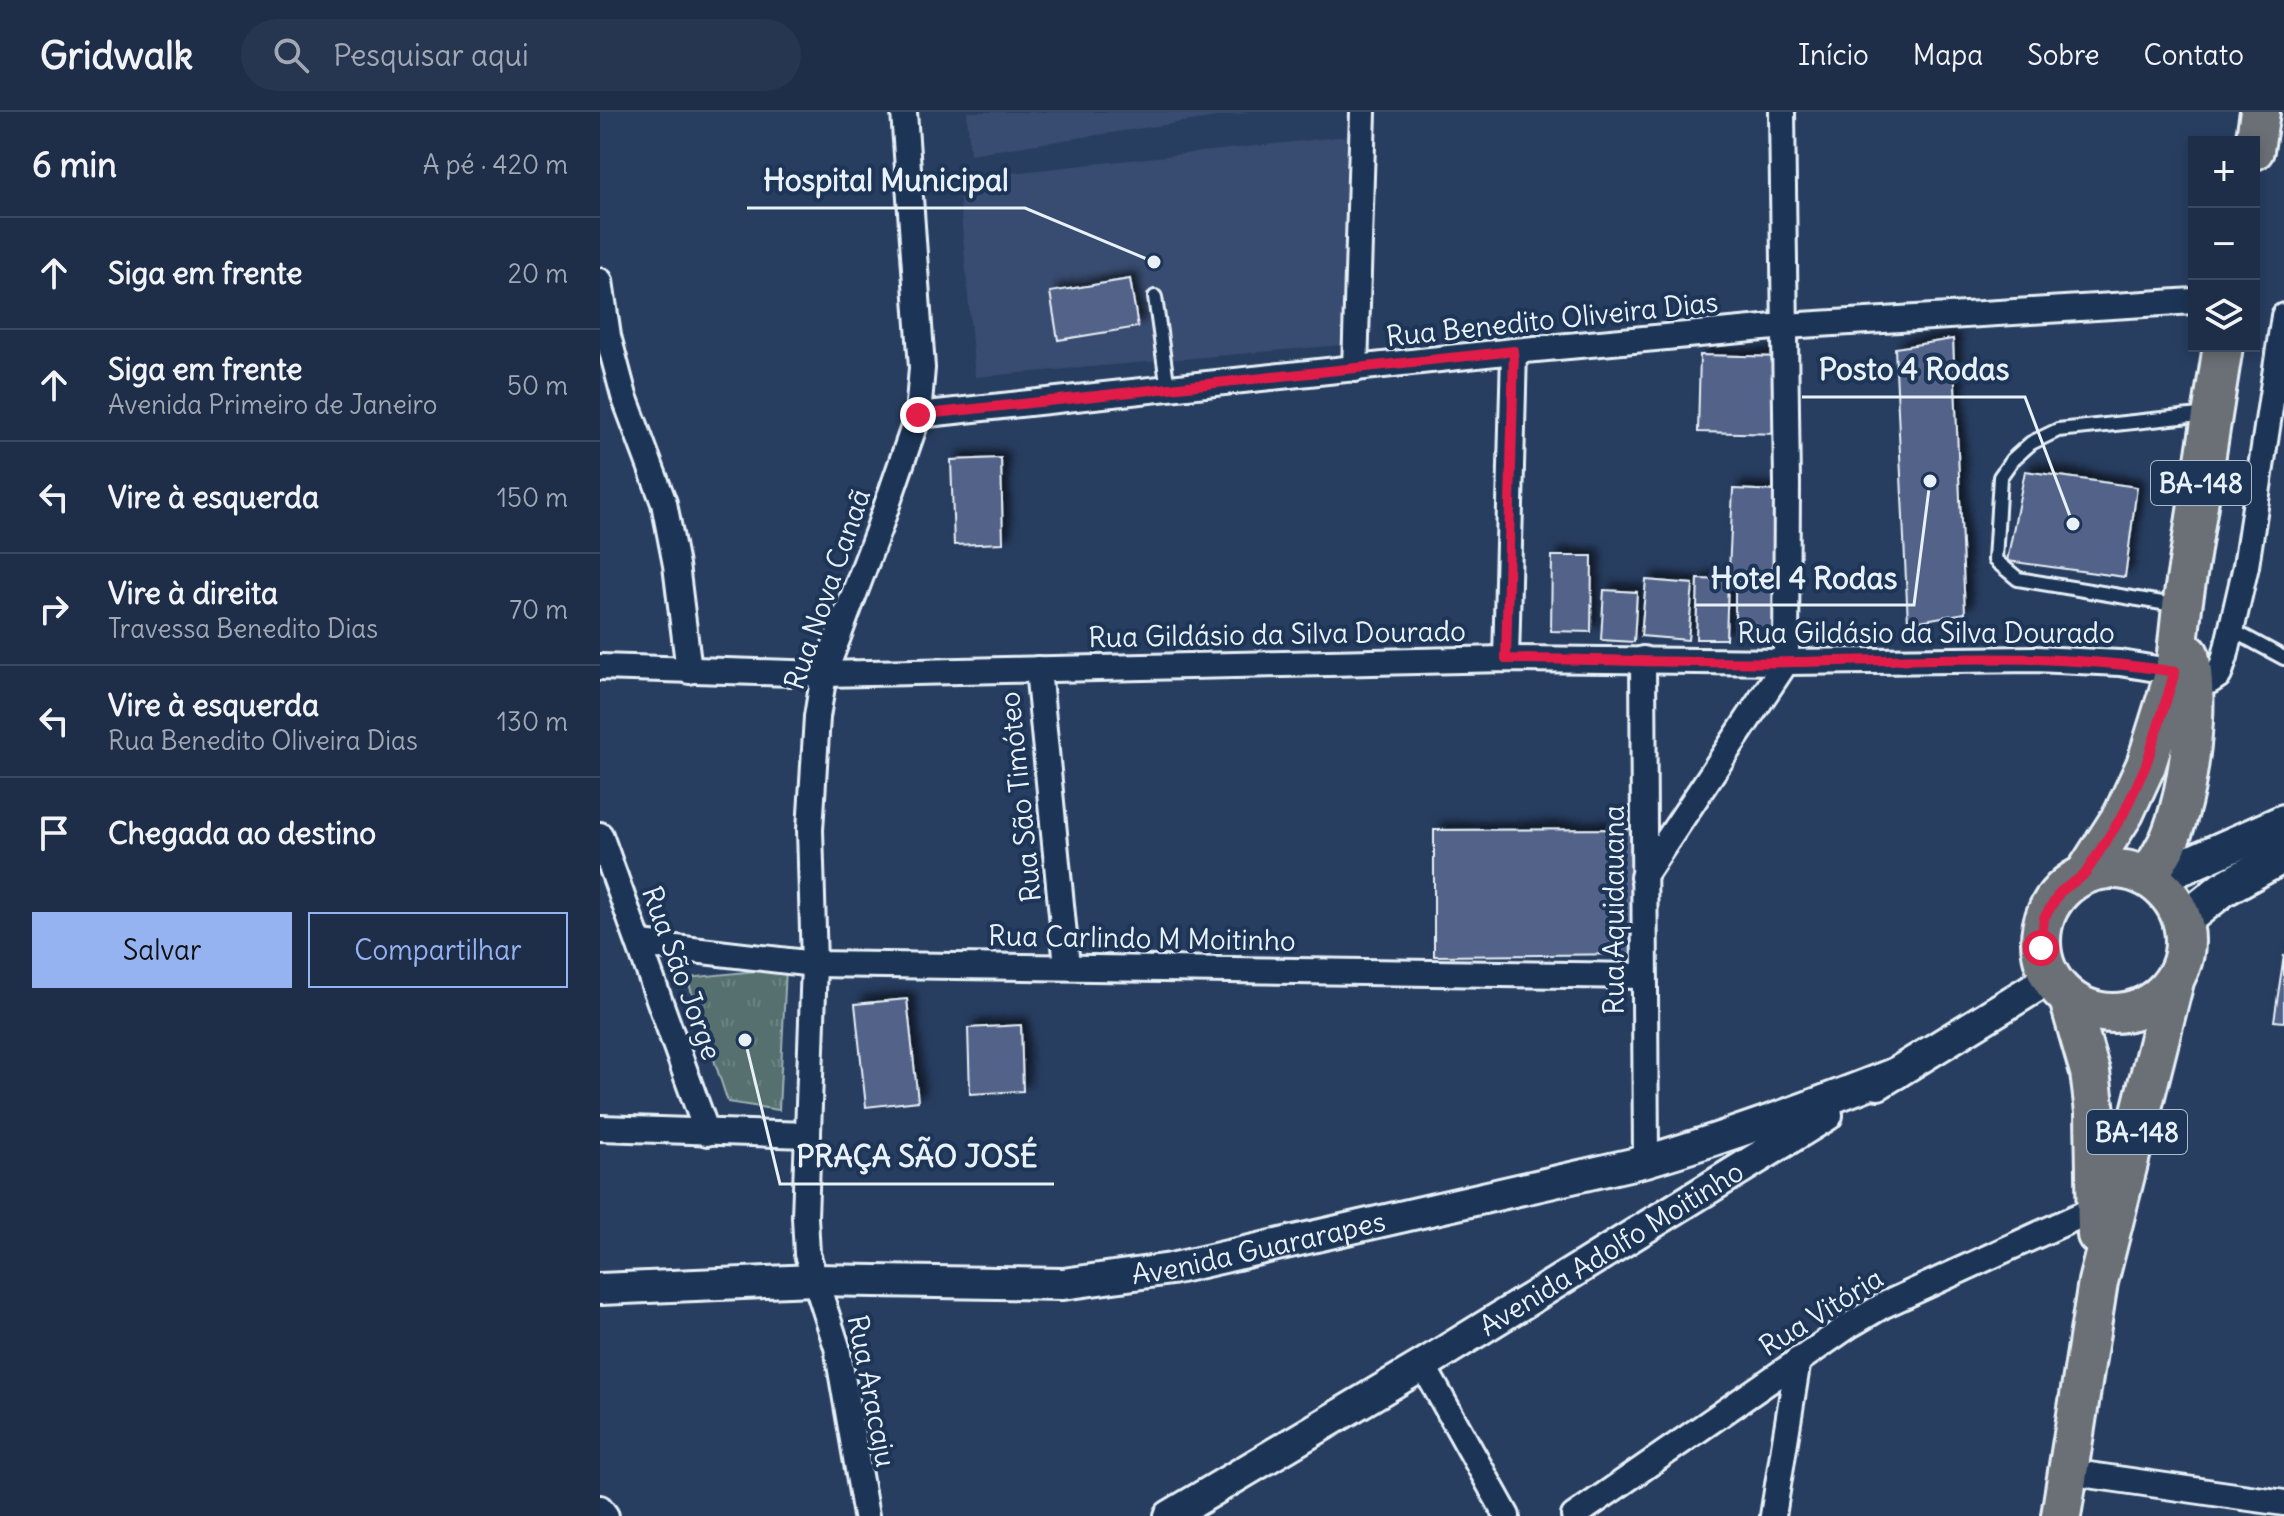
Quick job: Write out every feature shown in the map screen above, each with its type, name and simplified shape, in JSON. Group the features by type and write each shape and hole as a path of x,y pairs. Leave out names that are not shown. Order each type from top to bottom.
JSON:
{"main road":[{"path":"2256,136 2260,112"},
{"name":"BA-148","path":"2151,878 2170,837 2185,780 2194,706 2185,674 2181,614 2222,352"},
{"name":"BA-148","path":"2085,874 2124,813 2185,674"},
{"path":"2151,878 2284,822"},
{"path":"2183,921 2223,889 2284,855"},
{"path":"2115,869 2151,878 2169,894 2183,921 2185,953 2174,981 2152,1003 2123,1013 2094,1011 2059,988 2041,948 2044,918 2060,892 2085,874 2115,869"},
{"name":"BA-148","path":"2061,1516 2109,1202 2174,981"},
{"name":"BA-148","path":"2059,988 2090,1072 2109,1202"}],"street":[{"name":"Rua Nova Canaã","path":"814,1280 807,1254 805,1217 814,964 810,830 817,717 824,674 918,415 922,368 904,112"},
{"path":"1355,369 1363,112"},
{"path":"1643,877 1786,662 1782,112"},
{"path":"600,281 608,336 624,396 664,503 676,565 689,671"},
{"name":"Rua Benedito Oliveira Dias","path":"918,415 1514,351 1785,326 2188,301"},
{"path":"2185,674 2210,681 2219,675 2232,630 2246,566 2284,316"},
{"path":"1506,659 1514,351"},
{"name":"Rua Gildásio da Silva Dourado","path":"600,667 824,674 1506,659 1786,662 2036,659 2120,663 2185,674"},
{"name":"Rua Aquidauana","path":"1643,659 1646,1161"},
{"name":"Rua São Timóteo","path":"1038,669 1067,966"},
{"name":"Rua São Jorge","path":"600,835 707,1133"},
{"name":"Rua Carlindo M Moitinho","path":"641,944 814,964 1644,976"},
{"name":"Avenida Adolfo Moitinho","path":"1170,1516 1423,1365 1896,1073 2059,988"},
{"name":"Avenida Guararapes","path":"600,1289 814,1280 1063,1284 1155,1272 1646,1161 1807,1109 1896,1073"},
{"path":"600,1128 808,1135"},
{"name":"Rua Vitória","path":"1574,1516 1798,1360 1884,1305 2109,1202"},
{"name":"Rua Aracaju","path":"814,1280 828,1313 837,1347 866,1516"},
{"path":"1773,1516 1798,1360"},
{"path":"1423,1365 1507,1516"},
{"path":"2068,1472 2284,1503"},
{"path":"600,1508 606,1516"}],"lane":[{"path":"1155,297 1168,389"},
{"path":"2181,614 2018,579 2006,571 1995,560 2000,477 2012,460 2031,443 2058,430 2212,414"},
{"path":"2232,630 2284,658"}],"shaded area":[{"path":"967,112 1250,112 970,154"},
{"path":"1347,136 1341,345 975,377 958,179"}],"green space":[{"path":"786,968 779,1110 728,1102 687,978"}],"building":[{"path":"1130,279 1138,327 1058,340 1050,292"},
{"path":"1953,339 1965,613 1908,623 1895,348"},
{"path":"1700,355 1783,357 1781,434 1698,432"},
{"path":"1001,458 1003,543 954,545 951,460"},
{"path":"2025,471 2137,487 2125,577 2007,561"},
{"path":"1733,489 1778,491 1774,573 1729,571"},
{"path":"1552,556 1592,556 1591,632 1551,631"},
{"path":"1698,579 1728,580 1726,639 1696,639"},
{"path":"1646,580 1693,584 1688,640 1641,636"},
{"path":"1735,582 1778,582 1778,635 1735,635"},
{"path":"1604,590 1637,592 1634,642 1601,640"},
{"path":"1634,829 1635,954 1434,956 1434,830"},
{"path":"2284,955 2284,1022 2274,1021"},
{"path":"907,999 918,1101 866,1107 855,1004"},
{"path":"1021,1025 1023,1091 970,1094 968,1028"}],"place":[{"name":"Hospital Municipal","path":"1154,262"},
{"name":"Hotel 4 Rodas","path":"1930,481"},
{"name":"Posto 4 Rodas","path":"2073,524"},
{"name":"PRAÇA SÃO JOSÉ","path":"745,1040"}],"route":[{"path":"918,415 1514,351 1506,659 1786,662 2036,659 2120,663 2175,672 2146,765 2124,813 2085,874 2060,892 2044,918 2041,948"}]}
